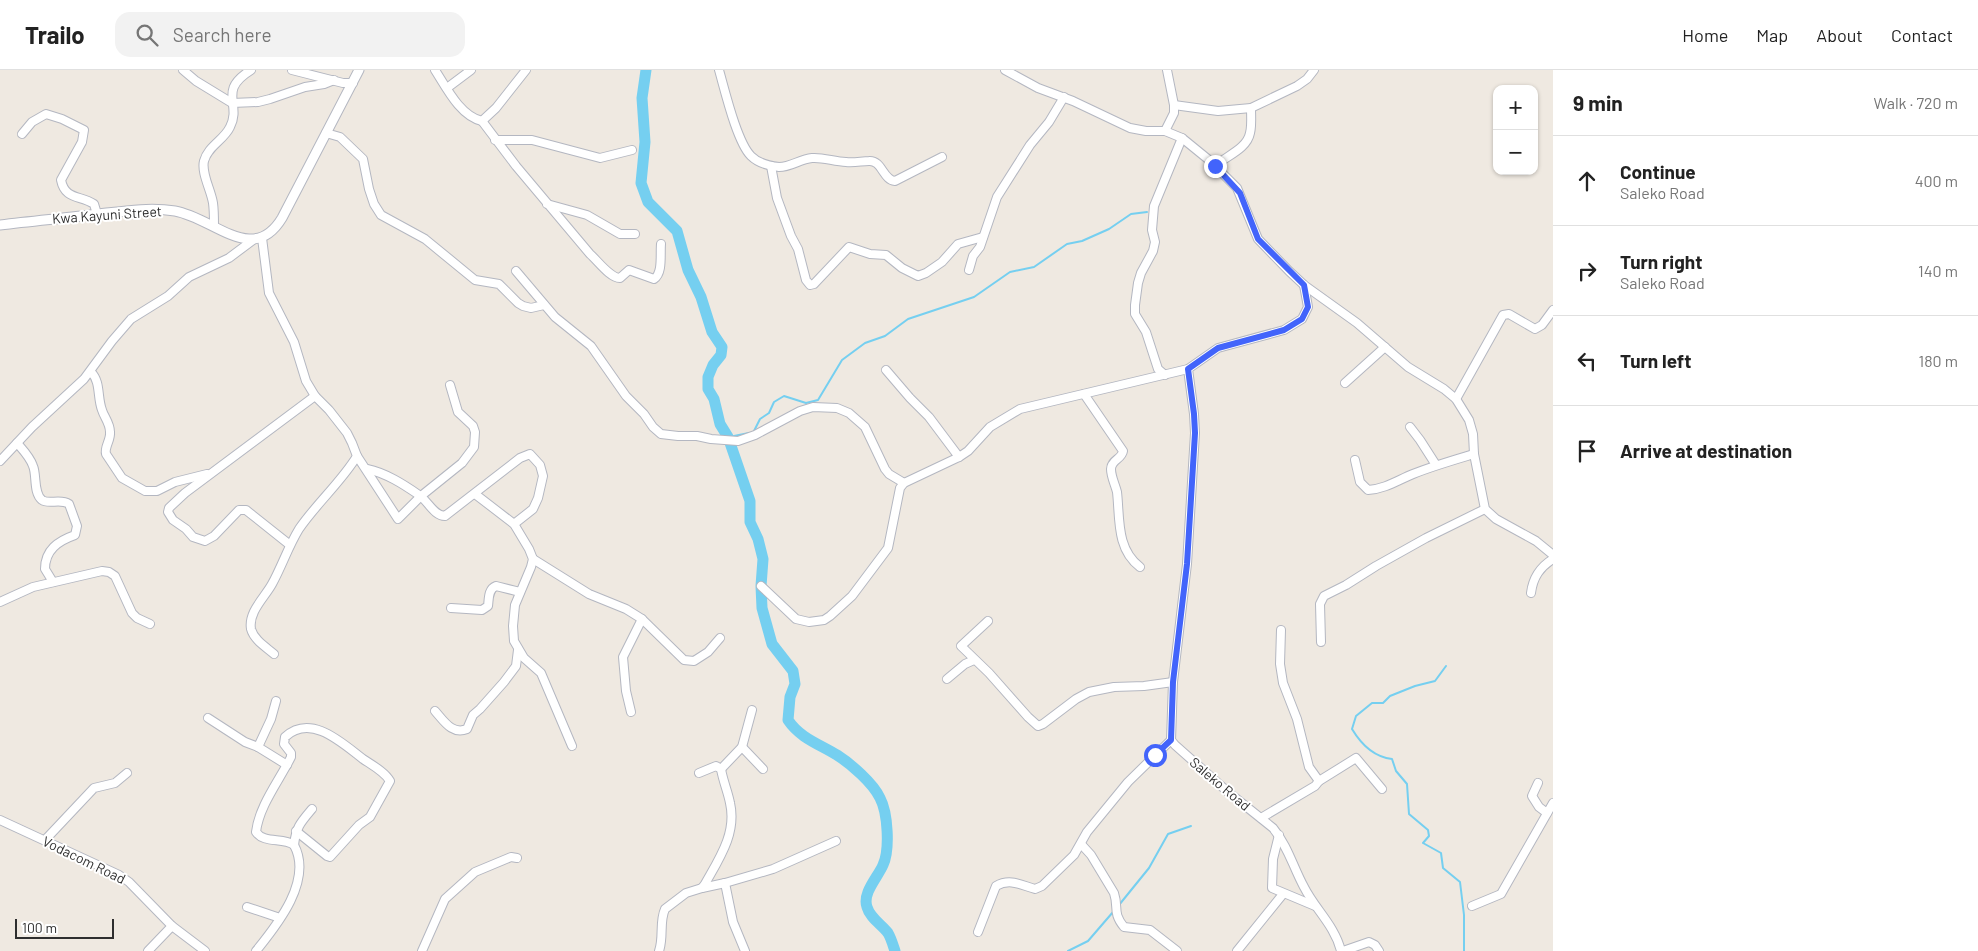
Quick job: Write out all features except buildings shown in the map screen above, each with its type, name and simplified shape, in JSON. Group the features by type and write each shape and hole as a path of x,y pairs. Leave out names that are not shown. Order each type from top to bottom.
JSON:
{"street":[{"path":"183,70 196,81 232,102 258,102 334,80"},
{"path":"214,226 213,202 204,161 210,150 230,128 233,119 232,90 237,81 252,70"},
{"path":"292,70 343,83 353,83"},
{"path":"0,460 91,372 112,341 131,320 168,296 189,277 229,258 258,239 270,234 277,226 360,70"},
{"path":"435,70 463,109 474,119 482,121 547,204 590,254 613,277 623,276 629,270 654,279 656,278 659,274 661,244"},
{"path":"447,88 471,70"},
{"path":"482,121 496,108 526,70"},
{"path":"719,70 736,125 749,155 771,166 786,167 810,158 846,162 871,160 877,164 888,179 895,181 942,157"},
{"path":"1005,70 1038,88 1064,97 1130,128 1146,131 1165,131 1182,138 1215,166 1240,193 1258,239 1304,285 1357,323 1408,367 1444,389 1456,399 1469,420 1473,434 1474,454 1485,508 1496,519 1536,541 1553,557 1535,576 1531,592"},
{"path":"1165,131 1174,113 1167,70"},
{"path":"1174,105 1218,111 1251,108 1297,86 1307,79 1314,70"},
{"path":"969,270 997,197 1064,97"},
{"path":"1215,166 1241,147 1246,141 1250,134 1251,108"},
{"path":"22,134 32,122 46,114 62,119 84,130 82,142 61,180 64,189 68,193 77,199 94,204 97,214"},
{"path":"326,133 340,137 363,158 369,189 374,204 381,215 425,239 474,280 499,284 523,306 531,308 544,305"},
{"path":"1165,375 1158,369 1146,332 1135,314 1135,305 1141,273 1153,251 1155,242 1152,230 1154,206 1182,138"},
{"path":"495,140 532,140 600,158 632,150"},
{"path":"771,166 777,198 791,236 798,248 806,280 810,285 814,284 848,247 870,254 886,254 902,268 918,276 942,262 958,244 983,237"},
{"path":"547,204 587,215 620,234 635,234"},
{"name":"Kwa Kayuni Street","path":"0,225 155,209 189,214 235,236 258,239"},
{"path":"258,239 269,292 286,323 306,381 315,396 347,433 356,456 398,519 421,496 462,463 474,446 475,432 473,426 458,412 450,385"},
{"path":"516,271 544,305 568,329 591,346 626,396 644,414 657,432 670,436 697,436 723,441 738,441 755,435 800,411 813,407 837,408 849,413 865,426 885,469 889,474 904,483"},
{"path":"761,586 796,619 809,622 824,620 852,596 888,548 900,488 904,483 959,457 990,427 1008,414 1034,405 1188,369 1218,348 1284,330 1302,319 1308,307 1304,285"},
{"path":"1456,399 1503,315 1509,314 1535,329 1542,325 1553,310"},
{"path":"1345,383 1385,346"},
{"path":"978,932 996,886 1015,882 1035,889 1042,886 1074,855 1087,832 1128,782 1171,740 1173,682 1187,564 1195,433 1188,369"},
{"path":"886,370 929,417 959,457"},
{"path":"91,372 97,382 101,408 110,425 110,439 105,451 122,478 139,488 152,492 181,480 209,474"},
{"path":"1084,394 1123,451 1122,456 1112,463 1111,468 1116,490 1117,516 1129,557 1140,567"},
{"path":"290,545 246,510 239,510 214,536 204,541 192,537 186,529 173,520 168,512 169,508 209,474 315,396"},
{"path":"1410,428 1436,465"},
{"path":"16,444 23,450 33,466 38,496 44,501 60,500 69,504 77,526 74,535 57,544 46,558 45,569 53,582"},
{"path":"366,469 388,476 421,496 437,513 445,516 520,458 530,454 540,466 543,476 538,498 533,508 514,524"},
{"path":"1355,460 1360,482 1368,490 1384,487 1436,465 1474,454"},
{"path":"274,654 256,638 251,630 254,612 272,585 290,545 315,507 356,456"},
{"path":"475,494 514,524 530,549 533,559 531,567 515,604 514,642 524,658 542,673 572,746"},
{"path":"1321,642 1320,604 1324,596 1426,538 1485,508"},
{"path":"533,559 589,594 626,609 642,620 684,660 694,661 708,652 720,638"},
{"path":"0,602 33,587 102,571 108,572 117,579 132,613 137,618 150,624"},
{"path":"451,608 482,610 488,606 490,592 496,586 520,592"},
{"path":"631,712 626,691 623,657 642,620"},
{"path":"988,621 961,646 989,673 1028,718 1038,726 1089,692 1114,687 1144,686 1173,682"},
{"path":"1281,630 1280,664 1283,683 1297,719 1307,762 1319,781"},
{"path":"435,711 451,729 462,731 468,729 473,715 504,682 516,666 518,650"},
{"path":"947,679 965,664 974,660"},
{"path":"258,747 271,719 276,701"},
{"path":"720,769 742,747 752,710"},
{"path":"208,718 245,742 258,747 287,765"},
{"path":"294,845 287,841 264,838 256,832 256,824 264,806 291,755 284,744 285,737 298,729 309,728 329,734 342,742 390,781 370,817 356,828 330,857 296,831"},
{"name":"Saleko Road","path":"1171,740 1279,835 1290,854 1304,887 1333,932 1342,951"},
{"path":"742,747 763,769"},
{"path":"1261,818 1315,786 1319,781 1356,758 1382,789"},
{"path":"699,773 716,766 720,769 730,804 730,829 724,850 702,888"},
{"path":"45,840 94,788 115,783 127,773"},
{"path":"1538,783 1532,796 1539,807 1547,814"},
{"path":"1472,906 1501,894 1553,803"},
{"path":"256,951 280,918 298,883 300,863 294,845 296,831 312,809"},
{"name":"Vodacom Road","path":"0,820 118,875 129,882 172,926 205,951"},
{"path":"1279,835 1274,851 1271,884 1274,890 1315,906"},
{"path":"659,951 663,937 662,924 665,909 686,893 773,869 836,841"},
{"path":"1081,844 1091,855 1114,893 1116,898 1115,910 1124,927 1150,930 1177,951"},
{"path":"422,951 445,899 475,872 511,858 517,858"},
{"path":"725,883 733,922 745,951"},
{"path":"1237,951 1283,894"},
{"path":"247,907 280,918"},
{"path":"148,951 172,926"},
{"path":"1342,951 1369,942 1380,951"}],"waterway":[{"path":"646,70 642,98 645,142 641,183 648,202 677,231 688,270 701,297 712,332 722,347 721,355 713,365 708,377 708,389 714,399 720,424 728,437 750,501 750,522 758,539 763,559 762,608 772,644 793,671 795,684 790,697 788,720 798,732 837,755 855,769 867,780 880,798 885,813 887,850 883,865 869,891 866,902 871,914 888,933 895,951"},
{"path":"753,433 760,419 769,413 774,402 784,396 806,403 818,400 842,360 865,343 885,336 908,319 974,297 1010,272 1034,267 1067,244 1082,241 1109,229 1131,214 1147,212"},
{"path":"729,437 749,433"},
{"path":"1446,666 1435,681 1415,686 1390,696 1383,703 1372,703 1356,716 1352,729 1360,740 1374,753 1392,759 1396,771 1407,784 1409,814 1428,830 1429,836 1423,843 1441,853 1443,868 1460,882 1464,915 1464,951"},
{"path":"1119,905 1149,868 1168,834 1191,826"},
{"path":"1068,951 1088,941 1113,912"}],"route":[{"path":"1155,755 1171,740 1173,682 1187,564 1195,433 1188,369 1218,348 1284,330 1302,319 1308,307 1304,285 1258,239 1240,193 1215,166"}]}
